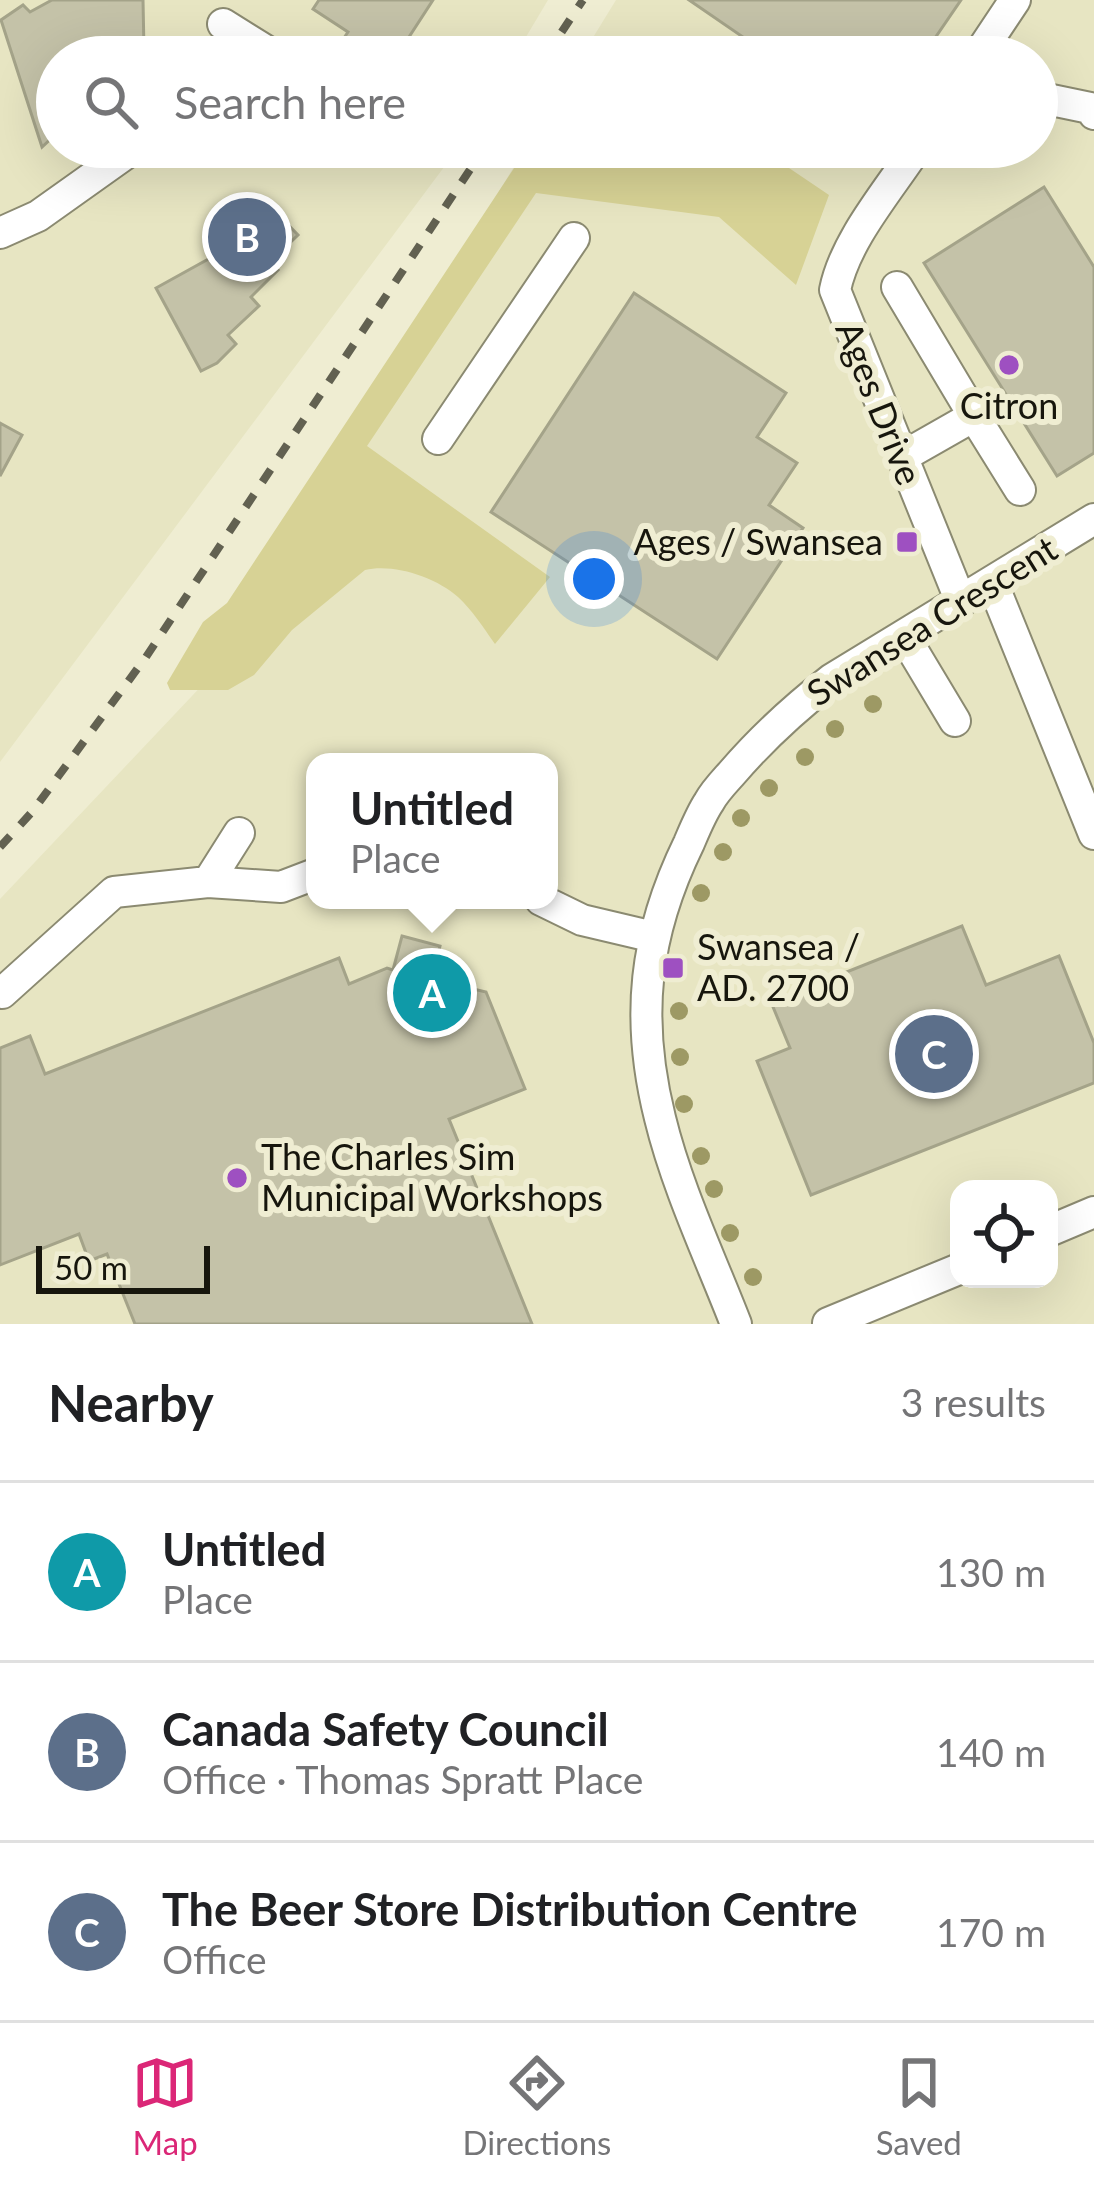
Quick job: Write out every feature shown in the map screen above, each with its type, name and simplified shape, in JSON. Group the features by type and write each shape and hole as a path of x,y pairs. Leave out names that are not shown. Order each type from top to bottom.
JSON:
{"street":[{"path":"991,36 1015,0"},
{"path":"223,24 242,36"},
{"path":"1058,101 1090,108 1094,114"},
{"path":"0,233 38,216 105,168"},
{"name":"Ages Drive","path":"903,168 854,241 839,270 836,290 961,602"},
{"path":"438,439 574,238"},
{"path":"897,287 1020,490"},
{"path":"902,457 974,416"},
{"name":"Swansea Crescent","path":"736,1324 660,1119 649,1060 648,958 665,895 710,800 755,746 800,704 1094,519"},
{"path":"992,582 1094,834"},
{"path":"904,636 955,721"},
{"path":"208,882 238,833"},
{"path":"2,993 114,892 208,882 280,887 306,877"},
{"path":"558,908 582,920 654,937"},
{"path":"1058,1227 1094,1212"},
{"path":"828,1323 950,1273"}],"shaded area":[{"path":"0,0 548,0 527,36 36,36 36,168 443,168 0,762"},
{"path":"616,0 1094,0 1094,1324 0,1324 0,899 332,548 339,454 513,168 1058,168 1058,36 594,36"},
{"path":"514,168 789,168 829,195 796,285 719,217 536,193 367,446 550,577 495,644 449,590 414,573 376,568 365,570 292,630 254,675 228,690 170,690 167,683 203,622 227,603"}],"building":[{"path":"52,0 143,0 144,36 36,36 36,128 1,20 23,5 30,12"},
{"path":"319,0 433,0 410,36 345,36 348,32 313,9"},
{"path":"689,0 961,0 936,36 741,36"},
{"path":"1044,187 1094,267 1094,453 1057,476 924,263"},
{"path":"268,204 298,235 270,262 278,270 251,297 259,306 228,335 236,344 201,371 156,288 212,257"},
{"path":"634,293 786,393 757,437 797,463 769,505 803,528 717,659 491,512"},
{"path":"0,423 22,435 0,476"},
{"path":"962,926 986,985 1059,956 1094,1043 1094,1083 811,1195 757,1061 790,1048 771,1002"},
{"name":"The Charles Sim Municipal Workshops","path":"402,936 440,946 432,979 486,992 525,1089 449,1119 532,1324 135,1324 107,1254 89,1261 79,1234 0,1265 0,1048 30,1036 45,1074 339,958 349,984 387,968 393,970"}],"railway":[{"path":"559,36 583,0"},
{"path":"0,847 32,812 146,657 471,168"}],"place":[{"name":"Canada Safety Council","path":"247,237"},
{"name":"Citron","path":"1009,365"},
{"name":"Ages / Swansea","path":"907,542"},
{"name":"Swansea / AD. 2700","path":"673,968"},
{"name":"Untitled","path":"432,993"},
{"name":"The Beer Store Distribution Centre","path":"934,1054"},
{"name":"The Charles Sim Municipal Workshops","path":"237,1178"}]}
